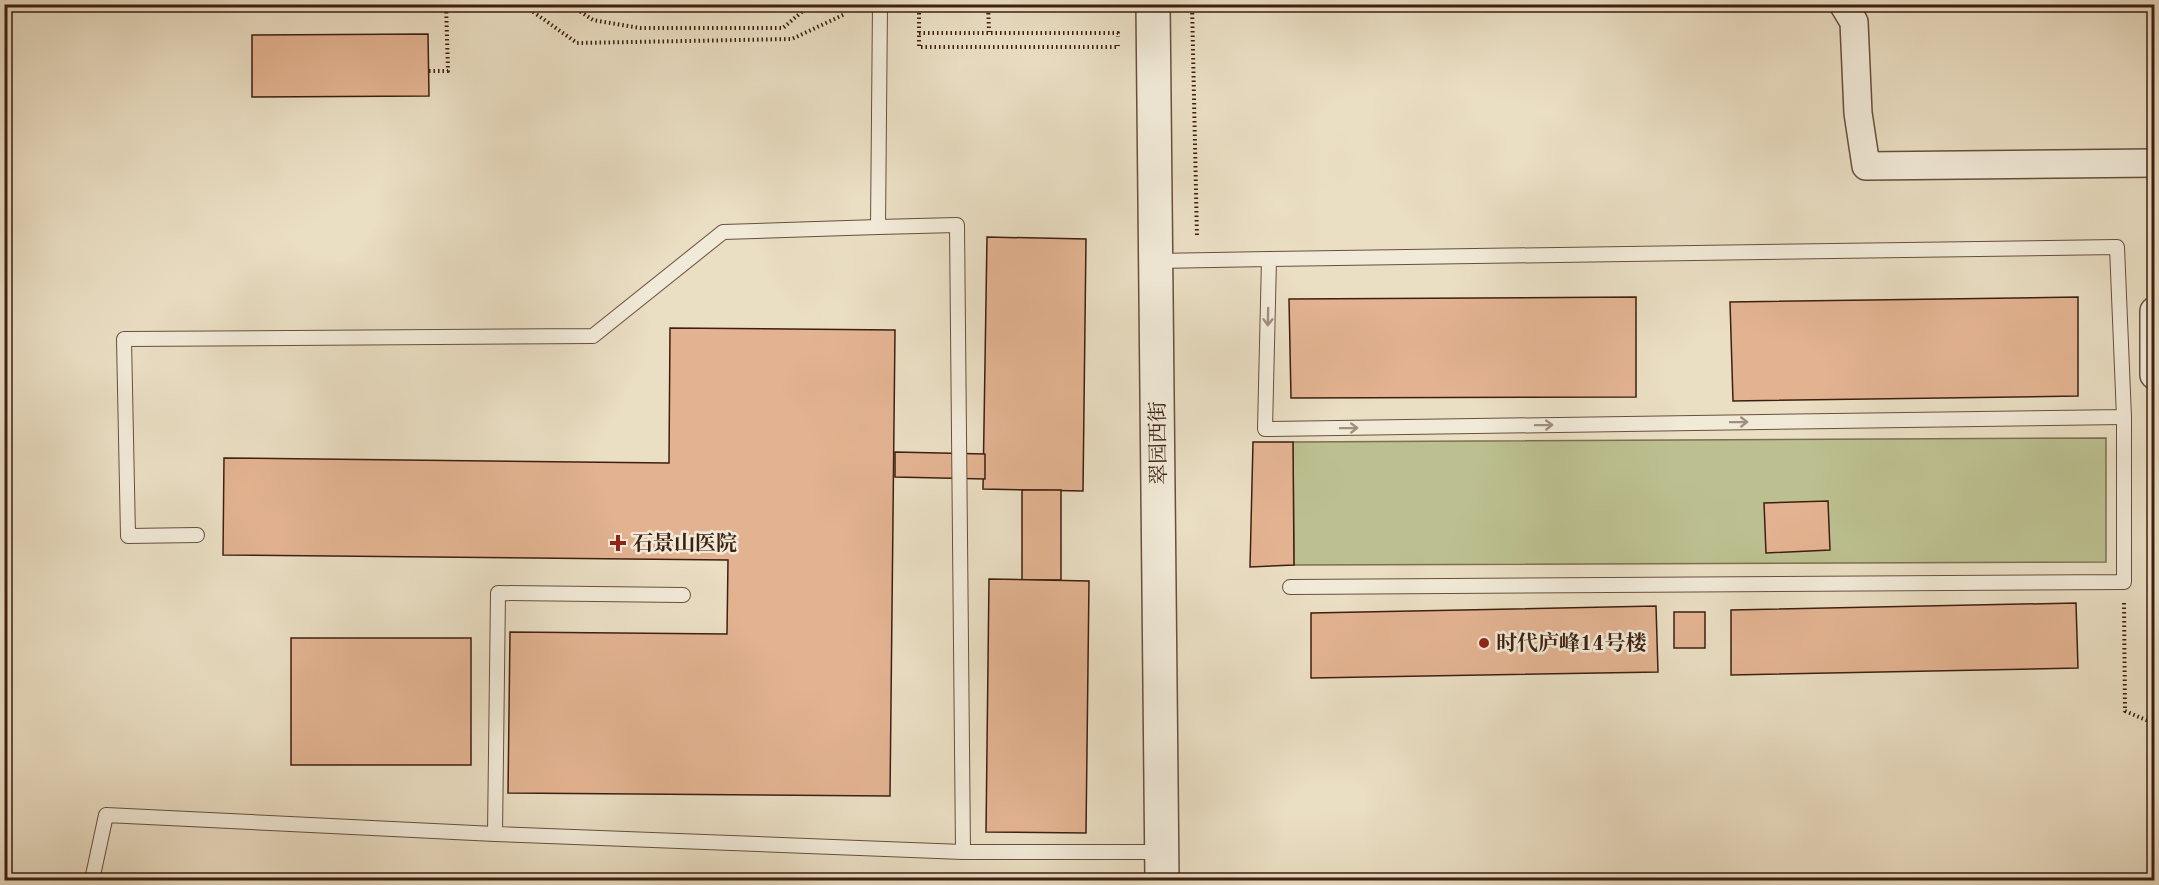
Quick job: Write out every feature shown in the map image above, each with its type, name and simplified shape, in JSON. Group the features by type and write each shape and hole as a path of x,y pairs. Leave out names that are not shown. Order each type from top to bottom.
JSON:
{"street":[{"name":"翠园西街","path":"1153,4 1162,866"},
{"path":"1843,4 1854,22 1858,113 1866,166 2154,164"},
{"path":"2154,311 2154,375"}],"lane":[{"path":"878,227 880,4"},
{"path":"197,535 128,536 124,339 593,336 723,232 957,225 963,852"},
{"path":"1156,261 2117,247 2124,417 2124,582 1290,587"},
{"path":"1269,259 1266,429 2124,417"},
{"path":"495,834 498,593 683,595"},
{"path":"92,880 106,815 495,834 963,852 1162,866"}],"path":[{"path":"4,5 15,4"},
{"path":"429,71 448,71 446,4"},
{"path":"522,4 576,43 792,39 845,14"},
{"path":"569,4 593,20 640,28 783,28 811,4"},
{"path":"919,4 919,33 919,47 1118,47 1118,33 919,33"},
{"path":"988,4 989,32"},
{"path":"1192,4 1197,238"},
{"path":"2124,582 2125,711 2146,720 2154,720"}],"green space":[{"path":"2106,438 2106,562 1294,565 1293,442"}],"building":[{"path":"428,34 429,96 252,97 252,35"},
{"path":"987,237 1086,239 1083,491 983,489"},
{"path":"1636,297 1636,397 1291,398 1289,299"},
{"path":"2078,297 2078,396 1733,401 1730,302"},
{"path":"670,328 895,330 890,796 508,793 510,632 727,634 728,560 223,555 224,458 669,463"},
{"path":"1253,442 1293,442 1294,565 1250,567"},
{"path":"895,452 985,454 985,479 895,477"},
{"path":"1022,490 1061,490 1061,580 1022,580"},
{"path":"1828,501 1830,550 1766,553 1764,503"},
{"path":"989,579 1089,581 1086,833 986,832"},
{"path":"2076,603 2078,668 1731,675 1731,610"},
{"name":"时代庐峰14号楼","path":"1656,606 1658,672 1311,678 1311,613"},
{"path":"1674,612 1705,612 1705,648 1674,648"},
{"path":"291,638 471,638 471,765 291,765"}],"place":[{"name":"石景山医院","path":"618,543"},
{"name":"时代庐峰14号楼","path":"1484,643"}]}
